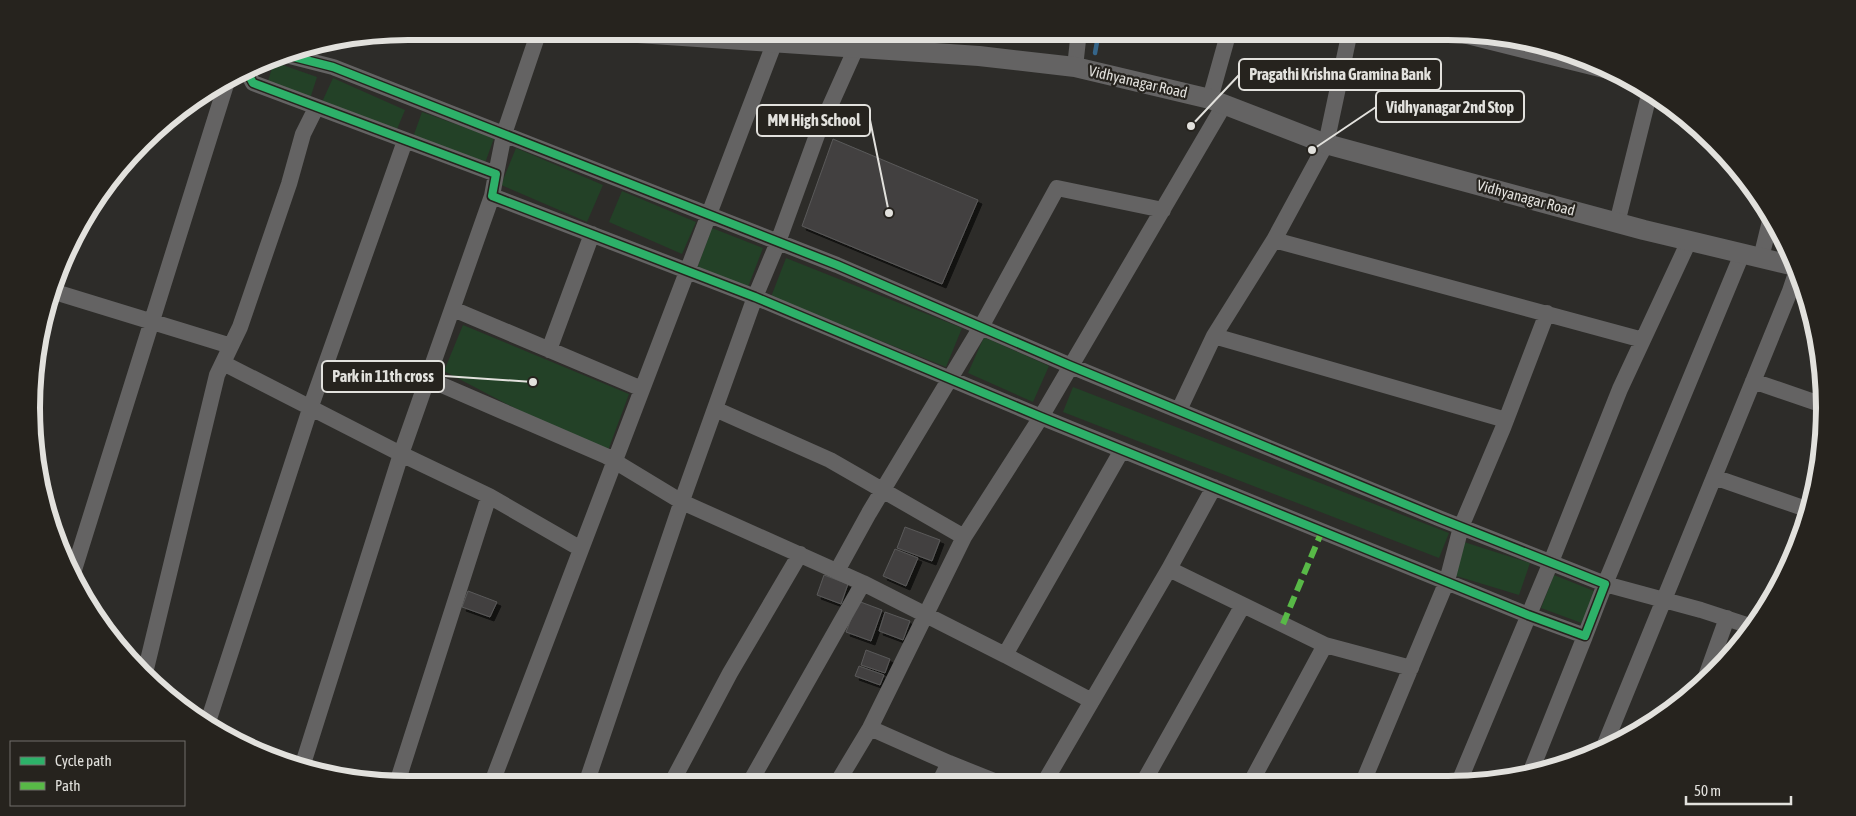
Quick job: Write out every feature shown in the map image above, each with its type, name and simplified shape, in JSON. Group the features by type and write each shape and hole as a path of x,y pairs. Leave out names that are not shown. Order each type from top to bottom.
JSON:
{"street":[{"path":"304,760 401,454 492,196 504,134 536,40"},
{"name":"Vidhyanagar Road","path":"723,40 856,48 880,41 978,56 1075,67 1217,102 1326,144 1617,223 1787,264"},
{"path":"1075,67 1078,40"},
{"path":"842,776 870,728 964,538 1041,417 1163,210 1217,102 1227,40"},
{"path":"1179,410 1214,336 1274,240 1326,144 1348,40"},
{"path":"1497,43 1564,59"},
{"path":"493,776 774,44"},
{"path":"589,776 682,502 755,297 778,242 817,135 856,48"},
{"path":"297,58 332,67 778,242 1071,366 1461,527 1605,584 1663,599 1745,624"},
{"path":"249,76 253,83 496,174"},
{"path":"75,565 225,89"},
{"path":"1617,223 1648,99"},
{"path":"147,667 217,375 240,327 289,184 303,134 316,108"},
{"path":"209,718 311,406 406,141"},
{"path":"837,571 980,327 1058,188 1163,210"},
{"path":"492,196 755,297 1041,417 1528,615 1585,636"},
{"path":"1533,766 1605,584 1767,225"},
{"path":"549,350 592,234"},
{"path":"1274,240 1643,340"},
{"path":"1462,775 1551,562 1620,389 1690,241"},
{"path":"1608,739 1793,281"},
{"path":"59,293 231,346"},
{"path":"452,309 642,389"},
{"path":"1366,776 1448,581 1461,527 1506,420 1547,313"},
{"path":"1214,336 1506,420"},
{"path":"223,362 401,454 489,496 581,550"},
{"path":"428,379 615,461 682,502 863,582 1092,701"},
{"path":"1753,381 1816,403"},
{"path":"715,409 830,460 964,538"},
{"path":"1006,655 1122,450"},
{"path":"1714,477 1802,507"},
{"path":"1048,776 1169,569 1214,487"},
{"path":"400,776 489,496"},
{"path":"675,776 730,673 800,554"},
{"path":"1169,569 1325,644 1411,668"},
{"path":"754,776 863,582"},
{"path":"1146,776 1243,605"},
{"path":"1710,666 1727,618"},
{"path":"1254,776 1325,644"},
{"path":"870,728 949,764 981,776"},
{"path":"943,776 949,764"}],"green space":[{"path":"279,64 317,77 309,102 266,87 273,66"},
{"path":"333,78 405,110 395,134 322,102"},
{"path":"422,112 494,138 484,166 412,140"},
{"path":"516,148 603,185 587,222 501,185"},
{"path":"622,191 696,222 682,254 609,222"},
{"path":"712,228 763,248 748,287 697,268"},
{"path":"786,258 962,328 946,367 771,297"},
{"path":"463,325 629,394 606,456 444,371"},
{"path":"984,337 1049,366 1033,402 968,373"},
{"path":"1073,387 1449,533 1439,558 1063,412"},
{"path":"1464,542 1530,563 1519,595 1453,575"},
{"path":"1554,575 1599,593 1587,625 1541,608"}],"building":[{"path":"833,139 978,200 942,284 802,226"},
{"path":"905,527 940,540 932,561 897,548"},
{"path":"895,549 918,558 906,586 883,576"},
{"path":"824,575 848,584 841,604 817,595"},
{"path":"468,591 497,602 490,617 462,607"},
{"path":"858,601 882,610 871,641 846,632"},
{"path":"885,612 910,621 903,640 879,631"},
{"path":"866,650 890,659 885,673 861,665"},
{"path":"859,666 884,675 880,685 855,676"}],"waterway":[{"path":"1095,53 1097,40"}],"marked path":[{"path":"1283,624 1322,531"}],"cycle path":[{"path":"249,76 253,83 496,174 492,196 755,297 1041,417 1528,615 1585,636 1605,584 1441,519 1071,366 837,265 333,67 297,58"}],"place":[{"name":"Pragathi Krishna Gramina Bank","path":"1191,126"},
{"name":"Vidhyanagar 2nd Stop","path":"1312,150"},
{"name":"MM High School","path":"889,213"},
{"name":"Park in 11th cross","path":"533,382"}]}
